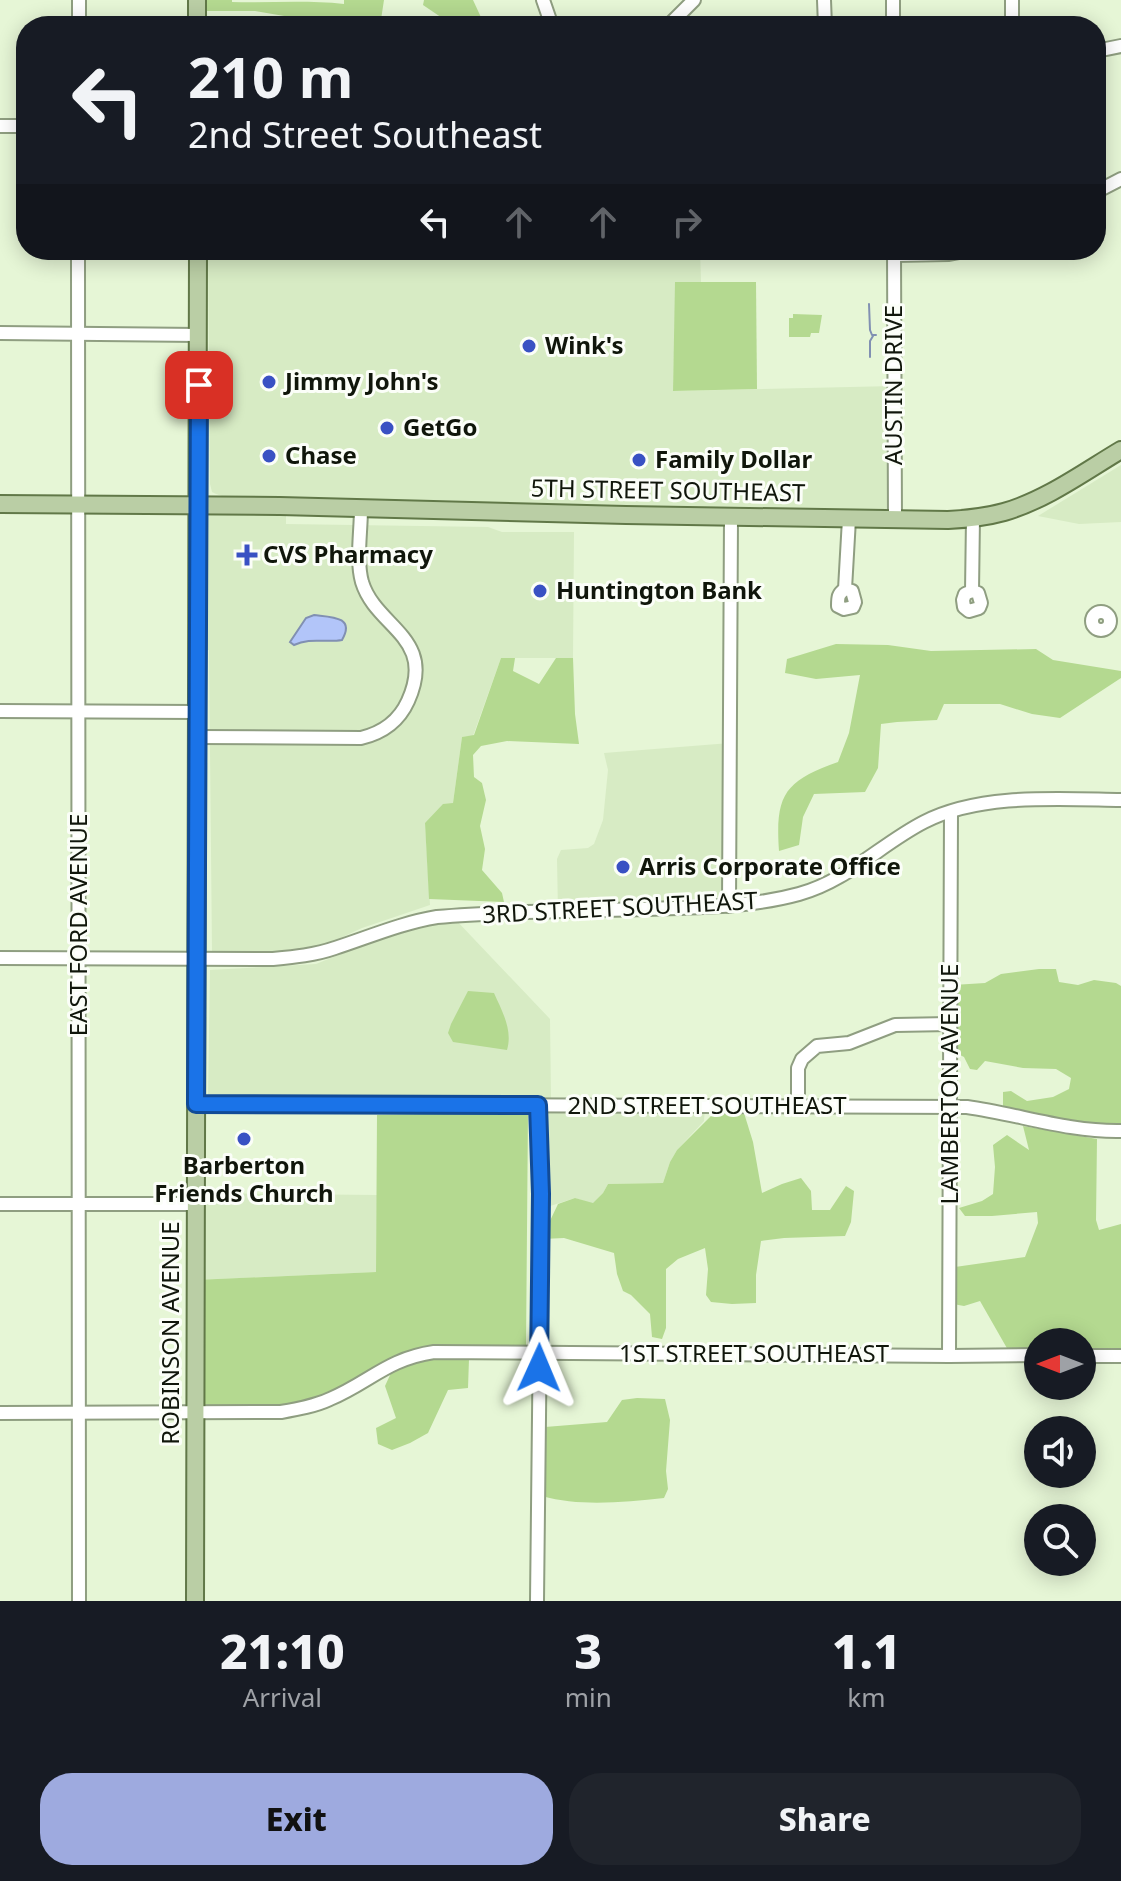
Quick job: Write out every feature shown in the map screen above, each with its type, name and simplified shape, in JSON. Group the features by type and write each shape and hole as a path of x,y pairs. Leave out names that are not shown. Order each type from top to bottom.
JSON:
{"main road":[{"name":"ROBINSON AVENUE","path":"195,1601 198,260"},
{"name":"5TH STREET SOUTHEAST","path":"0,504 361,508 895,520 973,518 1022,506 1121,450"}],"street":[{"path":"678,16 694,0"},
{"name":"EAST FORD AVENUE","path":"78,260 79,1601"},
{"name":"AUSTIN DRIVE","path":"894,260 895,520"},
{"path":"0,333 199,335"},
{"path":"197,737 361,738 375,734 399,716 412,690 415,665 407,640 374,604 362,581 361,508"},
{"path":"729,906 731,517"},
{"path":"972,591 973,518"},
{"path":"845,589 849,519"},
{"path":"0,711 197,712"},
{"name":"3RD STREET SOUTHEAST","path":"0,958 273,959 333,949 402,924 437,917 729,906 772,900 818,888 909,830 967,806 998,801 1121,800"},
{"name":"LAMBERTON AVENUE","path":"949,1356 951,812"},
{"path":"798,1106 798,1068 802,1059 817,1046 849,1043 895,1025 950,1024"},
{"name":"2ND STREET SOUTHEAST","path":"196,1104 950,1107 989,1110 1077,1128 1121,1131"},
{"path":"537,1601 541,1221 538,1105"},
{"path":"0,1204 196,1204"},
{"name":"1ST STREET SOUTHEAST","path":"0,1413 296,1410 332,1398 384,1367 419,1354 449,1352 1024,1355"},
{"path":"1096,1356 1121,1356"}],"shaded area":[{"path":"208,260 700,260 701,282 676,282 673,391 894,386 895,520 467,511 466,501 222,496 212,492"},
{"path":"1121,465 1121,522 1079,524 1038,516"},
{"path":"198,506 286,507 286,524 488,527 502,532 574,532 573,658 501,658 473,736 462,737 453,803 425,823 430,905 362,928 321,947 287,951 212,952 209,650 198,651"},
{"path":"730,743 729,906 558,912 557,859 561,850 588,848 594,844 603,820 608,770 604,753"},
{"path":"455,919 550,1019 551,1100 208,1097 210,970 316,964 417,923"},
{"path":"538,1105 705,1106 704,1121 677,1150 663,1183 608,1184 593,1204 575,1198 541,1209"},
{"path":"196,1193 377,1195 376,1272 195,1280"}],"green space":[{"path":"201,0 344,4 344,0 384,0 382,16 284,16 255,11 204,11"},
{"path":"424,0 473,0 480,16 439,16 423,5"},
{"path":"675,282 756,282 757,389 673,391"},
{"path":"793,314 822,315 819,333 811,333 810,337 789,337 789,318 793,318"},
{"path":"836,644 888,645 931,651 1036,649 1053,660 1121,671 1121,678 1060,718 1032,714 1000,704 944,704 937,720 881,724 878,768 865,792 814,794 803,817 799,845 779,851 779,816 787,792 806,776 838,762 849,733 860,675 816,679 785,673 787,659"},
{"path":"501,658 515,658 513,671 539,684 556,658 573,658 579,744 507,741 481,746 473,755 474,777 482,783 486,800 480,826 485,849 482,870 502,893 504,902 429,899 425,823 443,804 453,803 462,737 474,735"},
{"path":"1056,969 1059,982 1078,985 1094,980 1121,986 1121,1128 1102,1127 1003,1106 1003,1092 1011,1091 1027,1101 1053,1097 1069,1089 1071,1078 1056,1069 1023,1068 985,1061 977,1070 970,1069 964,1057 956,1053 953,985 985,983 1001,974"},
{"path":"468,991 494,993 508,1028 507,1050 453,1042 448,1033"},
{"path":"721,1106 744,1113 753,1142 762,1193 801,1178 811,1191 812,1210 830,1210 846,1186 854,1191 851,1222 845,1236 761,1241 756,1303 711,1302 706,1295 708,1269 705,1248 678,1259 666,1269 666,1328 662,1339 652,1337 650,1314 623,1291 614,1253 564,1238 543,1239 558,1204 575,1198 593,1203 608,1184 663,1183 677,1150"},
{"path":"528,1112 526,1348 438,1347 318,1404 195,1413 195,1280 376,1272 377,1115"},
{"path":"1023,1126 1097,1139 1096,1220 1099,1230 1121,1224 1121,1350 1096,1350 1096,1328 1024,1328 1024,1350 1008,1350 980,1301 964,1306 953,1304 955,1267 1025,1257 1038,1223 1037,1212 965,1216 959,1208 993,1194 993,1145 1007,1135 1029,1150"},
{"path":"439,1357 469,1359 468,1388 448,1390 428,1433 392,1450 378,1444 376,1428 396,1418 385,1386 391,1373 420,1360"},
{"path":"665,1399 670,1420 666,1471 668,1489 664,1498 587,1503 542,1496 545,1427 607,1422 622,1400"}],"water":[{"path":"314,615 334,617 344,622 346,626 342,640 306,641 294,645 290,642 306,618"}],"waterway":[{"path":"869,304 870,330 872,335 876,335"},
{"path":"870,357 873,336"}],"place":[{"name":"Wink's","path":"529,346"},
{"name":"Jimmy John's","path":"269,382"},
{"name":"GetGo","path":"387,428"},
{"name":"Chase","path":"269,456"},
{"name":"Family Dollar","path":"639,460"},
{"name":"CVS Pharmacy","path":"247,555"},
{"name":"Huntington Bank","path":"540,591"},
{"name":"Arris Corporate Office","path":"623,867"},
{"name":"Barberton Friends Church","path":"244,1139"}],"route":[{"path":"199,385 196,1104 538,1105 541,1194 539,1368"}]}
